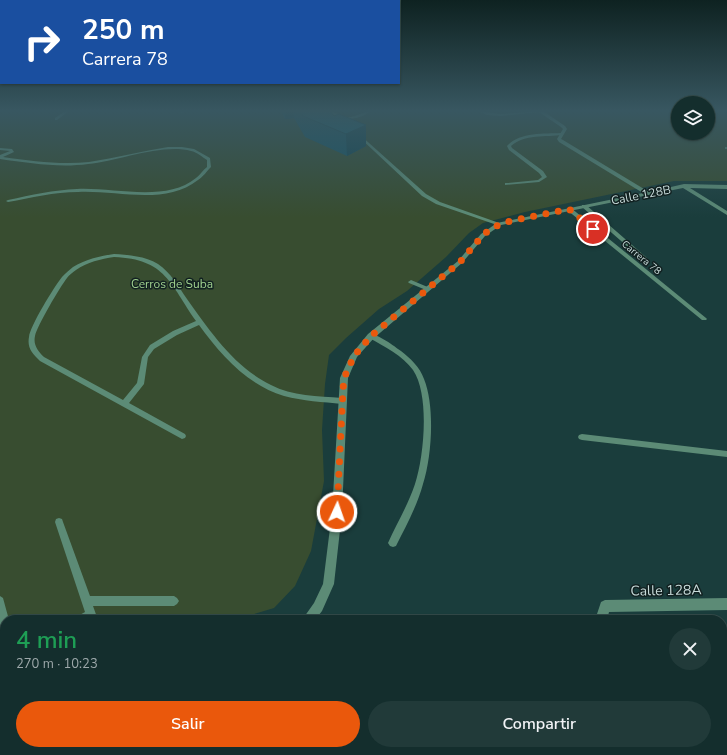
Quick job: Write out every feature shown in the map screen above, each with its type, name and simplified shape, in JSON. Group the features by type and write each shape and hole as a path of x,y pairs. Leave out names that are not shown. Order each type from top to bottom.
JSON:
{"street":[{"path":"569,146 649,194"},
{"path":"684,186 727,213"},
{"name":"Calle 128B","path":"312,615 318,607 328,584 337,512 344,378 354,356 371,336 460,262 483,235 499,224 684,186 727,187"},
{"name":"Calle 128A","path":"602,615 605,606 727,604"}],"lane":[{"path":"371,146 424,195 438,203 499,224"},
{"path":"507,184 540,181 546,177 510,149 509,146"},
{"path":"0,157 76,164 97,163 166,148 179,148 192,150 209,159 209,168 201,178 185,187 151,194 86,190 61,191 8,201"},
{"path":"0,149 11,150 12,152 0,157"},
{"path":"584,206 645,259"},
{"name":"Carrera 78","path":"569,209 704,320"},
{"path":"182,436 42,359 33,350 32,335 62,281 70,272 83,263 97,258 112,256 140,258 165,272 200,322 239,367 268,387 304,398 342,401"},
{"path":"412,282 428,288"},
{"path":"124,404 140,384 145,358 152,348 175,333 200,322"},
{"path":"371,336 386,344 416,369 426,397 428,443 420,484 393,543"},
{"path":"582,437 727,454"},
{"path":"60,522 91,615"},
{"path":"87,601 174,601"},
{"path":"0,602 3,615"}],"green space":[{"name":"Cerros de Suba","path":"0,146 727,146 727,181 674,181 525,212 483,223 469,233 446,257 407,291 379,309 346,338 329,355 325,384 322,430 324,481 311,551 295,586 274,608 251,615 0,615"}],"route":[{"path":"337,512 344,378 354,356 371,336 460,262 483,235 499,224 569,209 593,229"}]}
